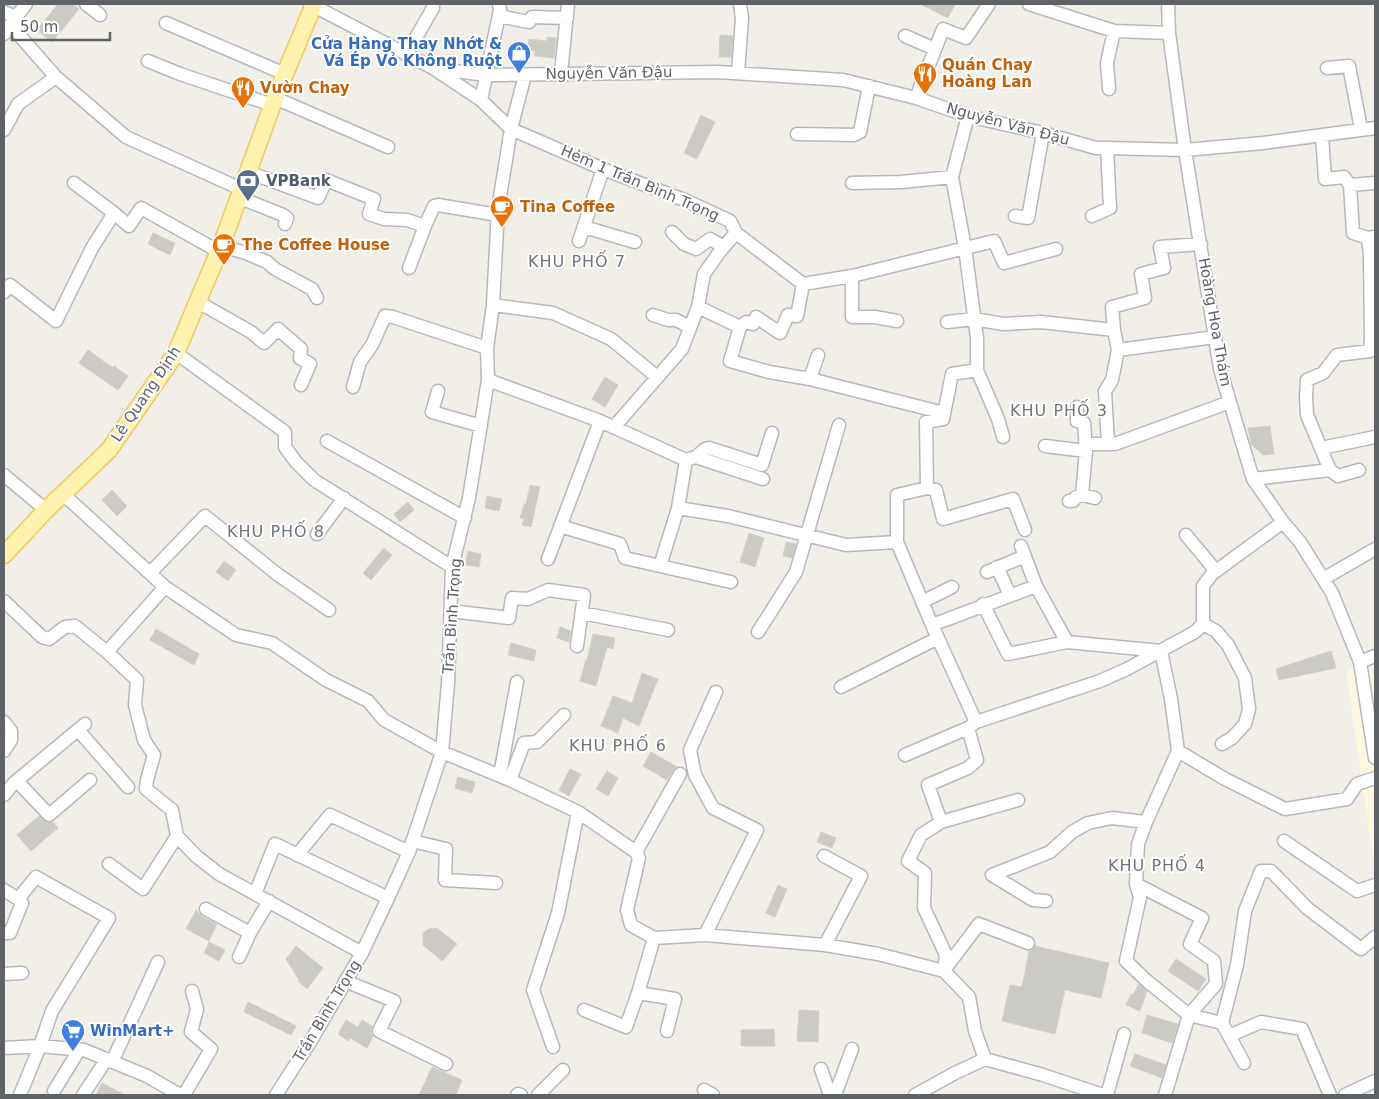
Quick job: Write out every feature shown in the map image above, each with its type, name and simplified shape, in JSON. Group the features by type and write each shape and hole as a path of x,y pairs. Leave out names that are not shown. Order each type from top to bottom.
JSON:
{"main road":[{"name":"Lê Quang Định","path":"4,555 46,510 109,450 176,353 219,249 273,102 313,4"}],"street":[{"path":"4,34 26,4"},
{"path":"86,4 100,15"},
{"name":"Nguyễn Văn Đậu","path":"313,4 433,68 481,100 511,129"},
{"path":"406,55 433,8 433,4"},
{"path":"561,73 568,4"},
{"path":"738,73 742,18 740,4"},
{"path":"916,98 943,29 966,38 989,4"},
{"path":"1029,4 1114,31 1169,33"},
{"name":"Hoàng Hoa Thám","path":"1168,4 1169,33 1185,150 1220,368 1252,479 1300,542 1332,593 1360,662 1375,758"},
{"path":"481,100 499,10 529,22 532,17 567,18"},
{"path":"4,12 16,17"},
{"path":"16,17 19,35 56,77 126,136 283,215 286,218 285,224"},
{"path":"166,22 285,74"},
{"path":"1109,89 1107,62 1114,31"},
{"path":"904,36 935,49"},
{"path":"148,61 180,74 273,102 388,147"},
{"path":"1327,68 1349,66 1361,129"},
{"name":"Nguyễn Văn Đậu","path":"433,68 486,75 738,73 843,80 916,98 968,116 1096,148 1185,150 1263,143 1375,128"},
{"name":"Trần Bình Trọng","path":"276,1095 312,1039 362,953 411,846 442,752 448,684 452,567 470,498 488,380 487,348 492,306 498,215 511,129 525,74"},
{"path":"4,130 18,104 56,77"},
{"path":"797,134 854,135 860,132 869,86"},
{"path":"968,116 952,177 966,248 977,338 977,370 998,419 1003,437"},
{"name":"Hẻm 1 Trần Bình Trọng","path":"511,129 603,169 688,201 730,220 736,233 803,284"},
{"path":"1015,216 1028,218 1042,133"},
{"path":"1322,135 1325,179 1344,177 1350,185 1354,233 1372,237 1370,256 1373,340 1370,351 1337,355 1324,373 1307,380 1307,415 1330,470 1338,476 1359,470"},
{"path":"1092,216 1110,208 1107,148"},
{"path":"579,241 603,169"},
{"path":"248,172 318,198 326,180 374,200 369,214 384,219 408,220 425,226"},
{"path":"852,183 901,182 952,177"},
{"path":"74,183 129,226 141,208 219,249 246,253 267,262 275,269 312,289 317,298"},
{"path":"1350,185 1375,183"},
{"path":"409,268 431,210 436,205 498,215"},
{"path":"4,292 10,285 56,321 92,248 114,213"},
{"path":"584,227 635,242"},
{"path":"672,232 684,244 696,249 710,239 724,247"},
{"path":"614,427 682,349 698,307 704,274 736,233"},
{"path":"944,413 730,361 740,327 746,322 753,324 756,317 780,333 788,315 797,316 803,284 852,276 994,241 1004,263 1056,249"},
{"path":"1108,444 1105,391 1112,380 1118,350 1112,307 1145,298 1141,274 1164,268 1160,247 1201,244"},
{"path":"852,276 852,317 875,317 897,321"},
{"path":"198,302 251,332 264,343 278,329 301,350 300,358 310,364 301,384"},
{"path":"492,306 553,313 611,339 657,377"},
{"path":"698,307 740,327"},
{"path":"653,315 668,320 676,320 690,327"},
{"path":"353,388 360,362 372,345 385,316 487,348"},
{"path":"947,322 974,318 1003,324 1041,322 1114,330"},
{"path":"1118,350 1215,337"},
{"path":"176,353 285,432 285,447 296,462 314,480 452,567"},
{"path":"810,379 818,355"},
{"path":"927,488 926,422 943,419 952,374 977,370"},
{"path":"488,380 600,421 691,458 763,479"},
{"path":"438,391 432,412 481,426"},
{"path":"1045,446 1086,448 1114,444 1230,402"},
{"path":"1069,501 1073,501 1076,496 1087,499 1084,423 1077,421 1077,406"},
{"path":"548,559 600,421"},
{"path":"758,632 796,572 839,424"},
{"path":"660,566 691,458 709,448 762,465 772,433"},
{"path":"1321,448 1375,437"},
{"path":"327,441 465,518"},
{"path":"1252,479 1330,470"},
{"path":"4,474 46,510"},
{"path":"941,822 928,785 968,768 977,760 972,725 938,638 897,542 897,495 927,488 936,490 943,518 1013,499 1025,530"},
{"path":"63,494 151,572 165,587 236,635 272,643 326,680 368,701 384,720 442,752 505,777 578,812 636,852 640,858 626,910 631,925 654,938 705,935 825,945 878,954 944,971 969,997 975,1031 985,1059"},
{"path":"317,534 344,498"},
{"path":"678,508 728,516 846,545 897,542"},
{"path":"151,572 205,516 277,574 329,610"},
{"path":"905,755 972,725 1100,681 1128,669 1195,632 1204,624 1203,586 1212,574 1283,522"},
{"path":"560,526 620,544 625,558 731,582"},
{"path":"1186,535 1216,571"},
{"path":"1323,580 1375,549"},
{"path":"1010,595 992,570 1023,551 1036,586 1067,642"},
{"path":"932,625 983,604 1036,586"},
{"path":"107,652 165,587"},
{"path":"922,602 952,588"},
{"path":"451,611 509,618 512,598 528,599 548,590 584,596 577,646"},
{"path":"4,601 42,636 49,639 65,627 75,626 137,680 135,705 144,740 154,754 146,780 146,789 172,810 177,836 196,856 219,874 362,953"},
{"path":"983,604 1008,654 1067,642 1161,651"},
{"path":"582,613 668,630"},
{"path":"1204,624 1216,631 1228,645 1245,678 1249,709 1245,724 1232,738 1222,744"},
{"path":"841,688 938,638"},
{"path":"1161,651 1171,698 1178,751 1138,844 1136,884 1140,897 1126,960 1147,981 1189,1015 1222,1023"},
{"path":"1360,662 1375,656"},
{"path":"505,777 517,682"},
{"path":"705,935 757,830 713,808 696,775 690,750 716,692"},
{"path":"505,777 524,743 537,742 564,714"},
{"path":"4,722 12,731 11,740 4,752"},
{"path":"4,795 12,780 82,727 128,787"},
{"path":"1178,751 1225,779 1285,808 1347,799 1357,784 1375,778"},
{"path":"636,852 680,774"},
{"path":"12,780 49,815 90,780"},
{"path":"944,971 946,955 924,908 924,873 908,861 921,835 941,822 1018,800"},
{"path":"553,1048 532,990 558,913 578,812"},
{"path":"297,855 330,815 411,846 446,849 445,880 496,883"},
{"path":"1046,901 1033,900 992,875 1050,852 1072,832 1088,823 1112,818 1146,822"},
{"path":"108,864 143,889 177,836"},
{"path":"1284,841 1357,892 1375,885"},
{"path":"256,894 275,844 388,898"},
{"path":"824,856 862,876 825,945"},
{"path":"1244,1063 1222,1023 1237,965 1245,911 1261,871 1271,871 1307,908 1362,949 1375,937"},
{"path":"18,899 36,877 109,918 52,1011 20,1095"},
{"path":"1136,884 1202,918 1190,944 1214,961 1216,984 1189,1015 1165,1095"},
{"path":"4,890 22,903 10,932 4,933"},
{"path":"240,957 250,933 268,901"},
{"path":"206,909 250,933"},
{"path":"944,971 979,924 1028,943"},
{"path":"584,1010 626,1027 654,938"},
{"path":"82,1095 109,1061 158,962"},
{"path":"4,974 22,973"},
{"path":"345,981 394,1001 379,1031 446,1064"},
{"path":"4,1048 40,1046 84,1050 147,1076 182,1095 211,1049 191,1032 197,1009 192,992"},
{"path":"638,993 675,999 667,1032"},
{"path":"1229,1036 1261,1022 1302,1029 1330,1095"},
{"path":"1107,1095 1124,1034"},
{"path":"835,1095 852,1048"},
{"path":"54,1091 79,1050"},
{"path":"915,1095 955,1072 985,1059 1102,1095"},
{"path":"821,1069 830,1095"},
{"path":"538,1095 563,1070"},
{"path":"1345,1095 1375,1081"},
{"path":"517,1095 521,1095"}],"shaded area":[{"path":"1372,665 1375,688 1375,872 1346,670"}],"building":[{"path":"58,4 72,4 79,9 52,42 37,30"},
{"path":"920,4 955,4 948,18"},
{"path":"720,35 733,36 731,57 719,57"},
{"path":"547,37 556,38 554,58 535,56 535,51 528,50 529,39 547,41"},
{"path":"701,115 715,122 697,159 684,153"},
{"path":"153,233 175,243 170,255 148,244"},
{"path":"88,350 128,376 118,390 79,363"},
{"path":"605,377 618,385 605,407 592,399"},
{"path":"1270,426 1274,454 1263,455 1251,444 1248,428"},
{"path":"530,485 540,487 531,527 522,525 524,519 520,518 524,504 526,504"},
{"path":"112,490 127,506 117,516 102,500"},
{"path":"487,496 502,499 499,511 485,508"},
{"path":"408,502 414,510 400,522 394,514"},
{"path":"749,533 764,538 755,567 740,562"},
{"path":"786,542 796,544 792,558 783,556"},
{"path":"384,548 392,555 371,580 363,573"},
{"path":"468,551 481,554 479,567 465,565"},
{"path":"224,561 236,570 228,581 216,572"},
{"path":"560,627 571,631 569,642 557,638"},
{"path":"156,629 199,654 194,665 150,640"},
{"path":"593,634 615,638 613,649 607,647 596,686 580,681"},
{"path":"511,643 536,650 534,661 508,655"},
{"path":"1331,651 1336,668 1279,680 1276,669"},
{"path":"642,673 658,679 639,726 623,718 618,733 601,726 613,696 632,703"},
{"path":"651,752 677,767 667,780 643,766"},
{"path":"570,769 581,774 569,796 559,790"},
{"path":"607,771 618,778 608,796 596,789"},
{"path":"458,777 475,782 472,793 455,788"},
{"path":"39,816 46,823 53,822 58,828 31,851 17,835"},
{"path":"821,832 836,838 832,848 817,842"},
{"path":"778,885 787,889 775,917 766,913"},
{"path":"196,910 202,916 217,924 209,941 186,929"},
{"path":"437,928 457,944 442,961 423,945 423,933 429,929"},
{"path":"209,942 225,950 219,961 204,953"},
{"path":"296,946 323,968 307,989 298,981 286,959"},
{"path":"1035,946 1109,963 1101,998 1065,990 1055,1034 1002,1021 1010,985 1022,987 1029,951"},
{"path":"1176,959 1206,979 1198,991 1168,971"},
{"path":"1139,984 1147,991 1140,1011 1126,1005 1131,994 1133,995"},
{"path":"248,1002 296,1026 291,1035 244,1012"},
{"path":"799,1010 819,1011 818,1042 797,1041"},
{"path":"1147,1015 1178,1024 1172,1043 1142,1033"},
{"path":"346,1020 358,1027 362,1020 372,1026 371,1032 373,1037 367,1048 350,1038 348,1041 338,1034"},
{"path":"774,1029 775,1046 741,1046 741,1030"},
{"path":"1135,1054 1166,1065 1162,1078 1130,1066"},
{"path":"432,1067 462,1080 456,1095 419,1095"},
{"path":"102,1083 125,1095 96,1095"}],"place":[{"name":"Cửa Hàng Thay Nhớt & Vá Ép Vỏ Không Ruột","path":"519,74"},
{"name":"Quán Chay Hoàng Lan","path":"925,95"},
{"name":"Vườn Chay","path":"243,109"},
{"name":"VPBank","path":"248,202"},
{"name":"Tina Coffee","path":"502,228"},
{"name":"The Coffee House","path":"224,266"},
{"name":"WinMart+","path":"73,1052"}],"district":[{"name":"KHU PHỐ 7","path":"577,261"},
{"name":"KHU PHỐ 3","path":"1059,410"},
{"name":"KHU PHỐ 8","path":"276,531"},
{"name":"KHU PHỐ 6","path":"618,745"},
{"name":"KHU PHỐ 4","path":"1157,865"}]}
